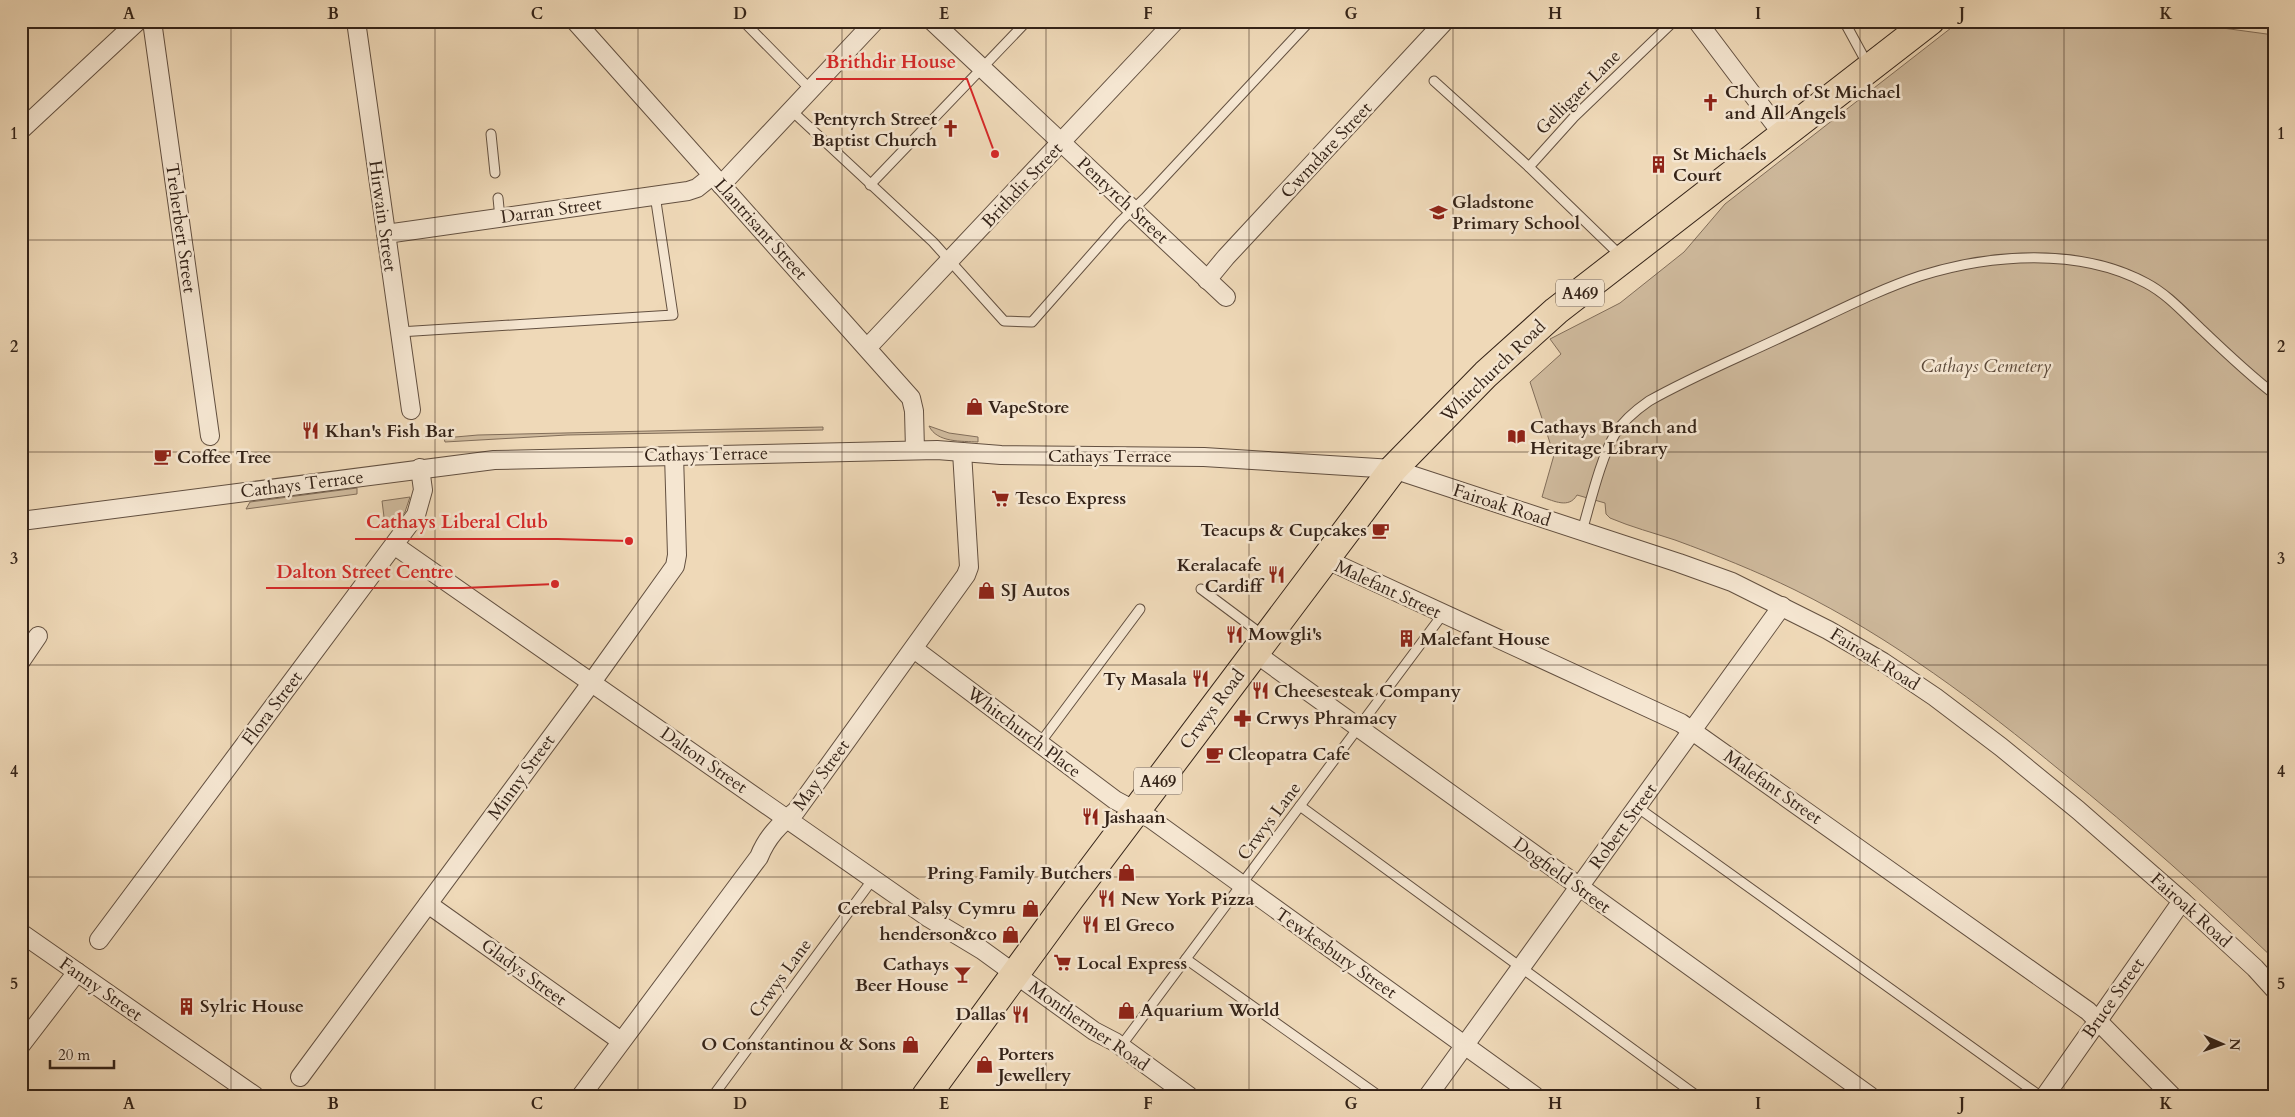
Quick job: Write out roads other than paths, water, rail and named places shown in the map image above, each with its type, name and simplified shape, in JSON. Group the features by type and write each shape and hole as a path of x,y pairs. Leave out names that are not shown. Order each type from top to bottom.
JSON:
{"main road":[{"name":"Whitchurch Road","path":"1394,468 1516,345 1624,258 1930,21"},
{"name":"Crwys Road","path":"926,1096 1014,974 1394,468"}],"street":[{"path":"21,130 138,21"},
{"name":"Treherbert Street","path":"152,21 210,436"},
{"name":"Hirwain Street","path":"356,21 410,410"},
{"name":"Llantrisant Street","path":"575,21 912,398 915,450"},
{"name":"Darran Street","path":"386,234 694,190 717,180 792,111 875,21"},
{"name":"Pentyrch Street","path":"932,21 1226,297"},
{"name":"Brithdir Street","path":"868,347 950,262 1174,21"},
{"name":"Cwmdare Street","path":"1208,280 1226,257 1445,21"},
{"path":"1697,21 1783,135"},
{"name":"Cathays Terrace","path":"21,521 420,468 494,460 915,450 1001,455 1204,457 1394,468"},
{"name":"May Street","path":"581,1096 759,857 764,844 778,825 796,811 966,575 969,568 962,452"},
{"name":"Minny Street","path":"300,1077 592,682 674,566 677,555 674,455"},
{"name":"Flora Street","path":"99,940 419,508 423,490 420,468"},
{"name":"Fairoak Road","path":"1394,468 1463,493 1705,572 1782,606 1883,662 1935,697 2001,747 2078,810 2182,901 2255,968 2274,989"},
{"name":"Dalton Street","path":"394,544 873,880 952,933 972,944 1014,974"},
{"name":"Malefant Street","path":"1325,559 1681,723 2098,1020 2172,1096"},
{"name":"Robert Street","path":"1428,1096 1782,606"},
{"path":"21,661 38,636"},
{"name":"Dogfield Street","path":"1260,645 1359,728 1870,1096"},
{"name":"Whitchurch Place","path":"914,649 1115,800 1136,812"},
{"name":"Tewkesbury Street","path":"1136,812 1150,819 1536,1096"},
{"name":"Bruce Street","path":"2045,1096 2182,901"},
{"name":"Gladys Street","path":"428,904 621,1041"},
{"name":"Fanny Street","path":"21,933 255,1096"},
{"path":"21,1045 77,972"},
{"name":"Monthermer Road","path":"1014,974 1094,1031 1121,1046 1189,1096"}],"lane":[{"path":"743,21 811,90"},
{"path":"870,185 1027,21"},
{"path":"792,111 932,242 1004,321 1032,322 1133,210 1310,21"},
{"name":"Gelligaer Lane","path":"1529,167 1574,117 1674,21"},
{"path":"1844,21 1870,68"},
{"path":"1434,81 1529,167 1624,258"},
{"path":"491,134 495,174"},
{"path":"399,332 673,314 656,196"},
{"path":"498,198 500,218"},
{"path":"1582,531 1591,499 1614,435 1635,411 1648,401 1847,306 1919,276 1977,263 2013,258 2044,258 2073,261 2119,271 2146,283 2169,298 2237,364 2274,394"},
{"path":"1201,589 1260,645"},
{"path":"1040,743 1140,609"},
{"name":"Crwys Lane","path":"1121,1046 1443,614"},
{"path":"1300,806 1697,1096"},
{"path":"1637,807 2040,1096"},
{"name":"Crwys Lane","path":"713,1096 873,880"},
{"path":"1186,960 1379,1096"}],"place":[{"name":"Church of St Michael and All Angels","path":"1711,102"},
{"name":"Pentyrch Street Baptist Church","path":"951,129"},
{"name":"Brithdir House","path":"995,154"},
{"name":"St Michaels Court","path":"1659,164"},
{"name":"Gladstone Primary School","path":"1438,212"},
{"name":"VapeStore","path":"974,407"},
{"name":"Khan's Fish Bar","path":"311,431"},
{"name":"Cathays Branch and Heritage Library","path":"1516,437"},
{"name":"Coffee Tree","path":"163,457"},
{"name":"Tesco Express","path":"1001,498"},
{"name":"Teacups & Cupcakes","path":"1381,530"},
{"name":"Cathays Liberal Club","path":"629,541"},
{"name":"Keralacafe Cardiff","path":"1276,575"},
{"name":"Dalton Street Centre","path":"555,584"},
{"name":"SJ Autos","path":"987,590"},
{"name":"Mowgli's","path":"1234,634"},
{"name":"Malefant House","path":"1406,639"},
{"name":"Ty Masala","path":"1201,679"},
{"name":"Cheesesteak Company","path":"1260,691"},
{"name":"Crwys Phramacy","path":"1242,718"},
{"name":"Cleopatra Cafe","path":"1214,754"},
{"name":"Jashaan","path":"1090,817"},
{"name":"Pring Family Butchers","path":"1126,873"},
{"name":"New York Pizza","path":"1107,899"},
{"name":"Cerebral Palsy Cymru","path":"1030,908"},
{"name":"El Greco","path":"1090,925"},
{"name":"henderson&co","path":"1011,934"},
{"name":"Local Express","path":"1063,963"},
{"name":"Cathays Beer House","path":"963,974"},
{"name":"Sylric House","path":"186,1006"},
{"name":"Aquarium World","path":"1126,1010"},
{"name":"Dallas","path":"1020,1014"},
{"name":"O Constantinou & Sons","path":"910,1044"},
{"name":"Porters Jewellery","path":"984,1064"}],"park label":[{"name":"Cathays Cemetery","path":"1986,366"}]}
